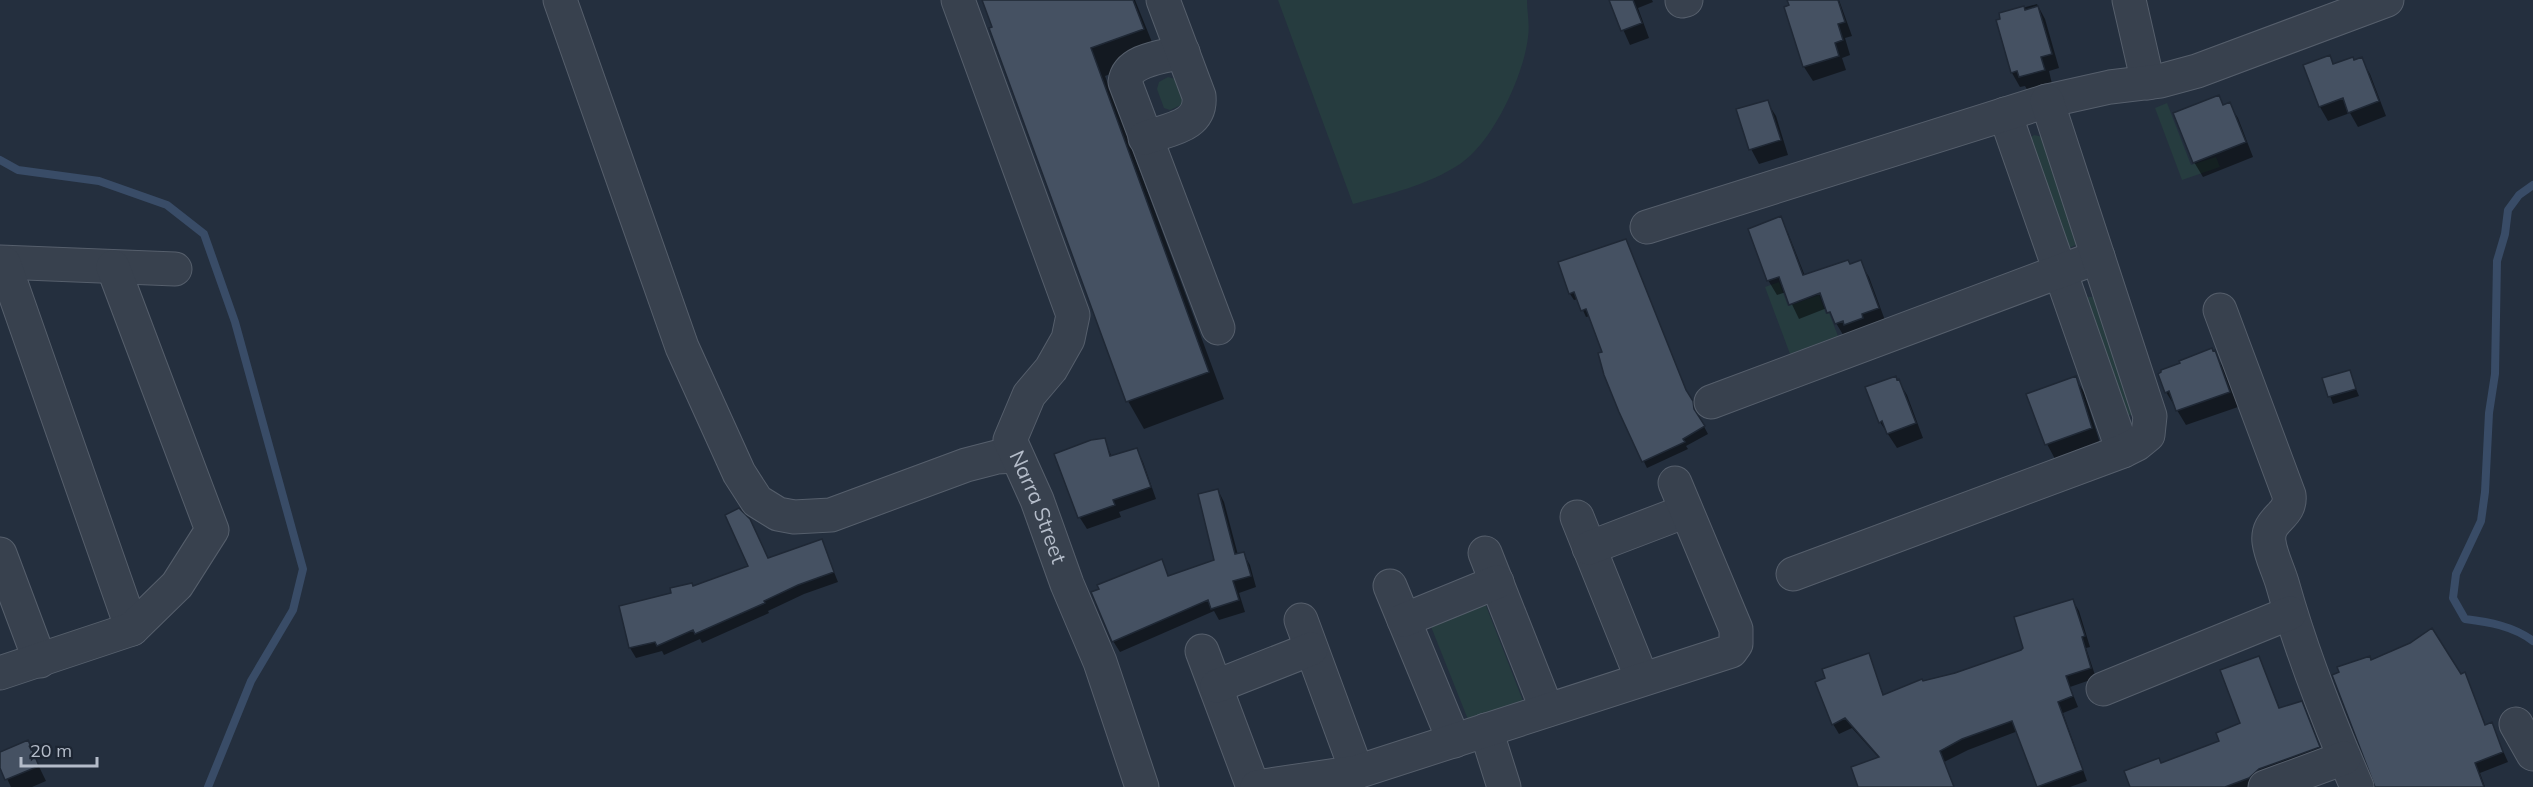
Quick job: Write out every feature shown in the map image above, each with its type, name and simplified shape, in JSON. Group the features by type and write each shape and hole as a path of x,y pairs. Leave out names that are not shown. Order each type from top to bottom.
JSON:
{"street":[{"path":"560,0 682,347 739,473 757,501 778,514 794,518 831,515 966,465 997,457 1016,456"},
{"name":"Narra Street","path":"958,0 1073,315 1068,339 1051,369 1029,395 1010,441 1037,500 1067,584 1100,662 1142,787"},
{"path":"1145,138 1187,123 1197,116 1200,107 1199,96 1163,0"},
{"path":"2129,0 2148,83"},
{"path":"1647,226 2047,101 2102,88 2148,83 2197,71 2349,7 2387,0"},
{"path":"1183,52 1133,66 1126,74 1125,82 1218,328"},
{"path":"1793,574 2123,451 2138,444 2148,435 2150,416 2047,101"},
{"path":"2005,114 2123,451"},
{"path":"1711,402 2098,257"},
{"path":"132,629 2,262 175,269"},
{"path":"0,673 132,629 177,585 212,530 113,267"},
{"path":"2220,310 2289,495 2290,503 2287,509 2272,523 2269,541 2290,613 2350,772 2265,787"},
{"path":"1202,651 1255,787 1357,772 1731,651 1736,644 1736,629 1680,497 1589,548"},
{"path":"1577,518 1642,679"},
{"path":"0,554 40,661"},
{"path":"1404,620 1491,567 1547,710"},
{"path":"1390,586 1454,741"},
{"path":"2103,689 2290,613"},
{"path":"1217,686 1306,634 1357,772"},
{"path":"2516,724 2533,754"},
{"path":"1486,730 1504,787"}],"green space":[{"path":"1278,0 1527,0 1528,37 1520,70 1505,106 1484,140 1472,154 1460,164 1435,178 1353,204"},
{"path":"1168,77 1175,79 1183,99 1181,105 1170,110 1164,108 1157,89 1159,82"},
{"path":"2167,103 2191,165 2216,157 2220,167 2182,180 2155,108"},
{"path":"2034,135 2043,137 2078,244 2067,249 2029,139"},
{"path":"1779,282 1788,306 1819,295 1838,336 1790,354 1765,287"},
{"path":"2095,297 2135,414 2126,416 2086,298"},
{"path":"1483,598 1523,701 1469,722 1428,619"}],"building":[{"path":"982,0 1133,0 1144,29 1091,48 1209,372 1126,402 989,28 992,27"},
{"path":"1609,0 1633,0 1642,23 1621,31"},
{"path":"1787,0 1838,0 1845,22 1838,24 1843,40 1835,43 1839,56 1803,67 1784,7 1789,5"},
{"path":"2024,6 2025,10 2038,6 2052,54 2041,57 2045,70 2019,77 2017,71 2011,73 1996,20 2000,19 1999,13"},
{"path":"2330,55 2333,64 2353,57 2354,60 2362,57 2379,101 2348,113 2343,98 2319,107 2303,65"},
{"path":"2219,95 2223,105 2230,102 2246,142 2193,163 2173,113"},
{"path":"1768,100 1781,140 1749,150 1736,109"},
{"path":"1781,216 1803,275 1848,260 1850,264 1861,260 1879,308 1862,314 1863,318 1844,325 1843,321 1835,324 1830,312 1827,313 1820,293 1789,305 1779,277 1767,281 1748,229"},
{"path":"1626,239 1686,390 1693,401 1694,409 1705,426 1683,439 1685,442 1642,462 1604,375 1598,353 1602,352 1586,309 1581,311 1574,292 1569,294 1558,262"},
{"path":"2212,348 2213,351 2215,350 2230,392 2176,411 2169,391 2165,393 2158,374 2161,370 2180,363 2179,361"},
{"path":"2350,370 2356,389 2328,397 2322,378"},
{"path":"1896,376 1916,423 1887,434 1882,421 1879,423 1865,387"},
{"path":"2076,376 2092,428 2045,445 2026,394"},
{"path":"1105,438 1110,456 1137,448 1151,487 1113,500 1115,505 1078,518 1054,454 1091,440"},
{"path":"1218,489 1235,554 1244,552 1251,576 1233,581 1239,600 1211,609 1208,600 1112,642 1091,592 1099,589 1097,585 1162,559 1168,576 1214,560 1198,494"},
{"path":"739,508 750,519 768,558 822,539 834,572 798,585 764,601 765,603 695,634 693,630 657,646 655,642 629,648 619,606 671,593 670,588 692,583 693,586 748,566 725,515"},
{"path":"2073,599 2085,636 2082,637 2091,668 2066,676 2073,696 2058,702 2083,770 2037,787 2012,721 1962,739 1940,751 1954,787 1858,787 1851,767 1879,757 1845,718 1832,725 1815,682 1825,678 1822,669 1869,653 1883,695 1922,679 1923,681 1955,673 2021,650 2023,648 2014,617"},
{"path":"2432,628 2461,674 2465,672 2485,725 2492,722 2503,752 2475,763 2484,787 2375,787 2332,675 2339,672 2337,667 2370,656 2371,660 2410,643"},
{"path":"2259,656 2279,708 2302,701 2320,747 2259,769 2249,778 2225,787 2130,787 2124,771 2159,758 2161,763 2219,741 2216,733 2240,723 2220,670"},
{"path":"28,740 39,766 5,780 0,768 0,752"}],"waterway":[{"path":"0,160 18,170 99,181 167,205 204,234 235,322 303,569 293,610 251,681 208,787"},
{"path":"2533,185 2519,195 2508,210 2505,234 2497,261 2495,374 2489,413 2485,492 2481,521 2456,574 2453,598 2465,619 2509,628 2533,641"}]}
